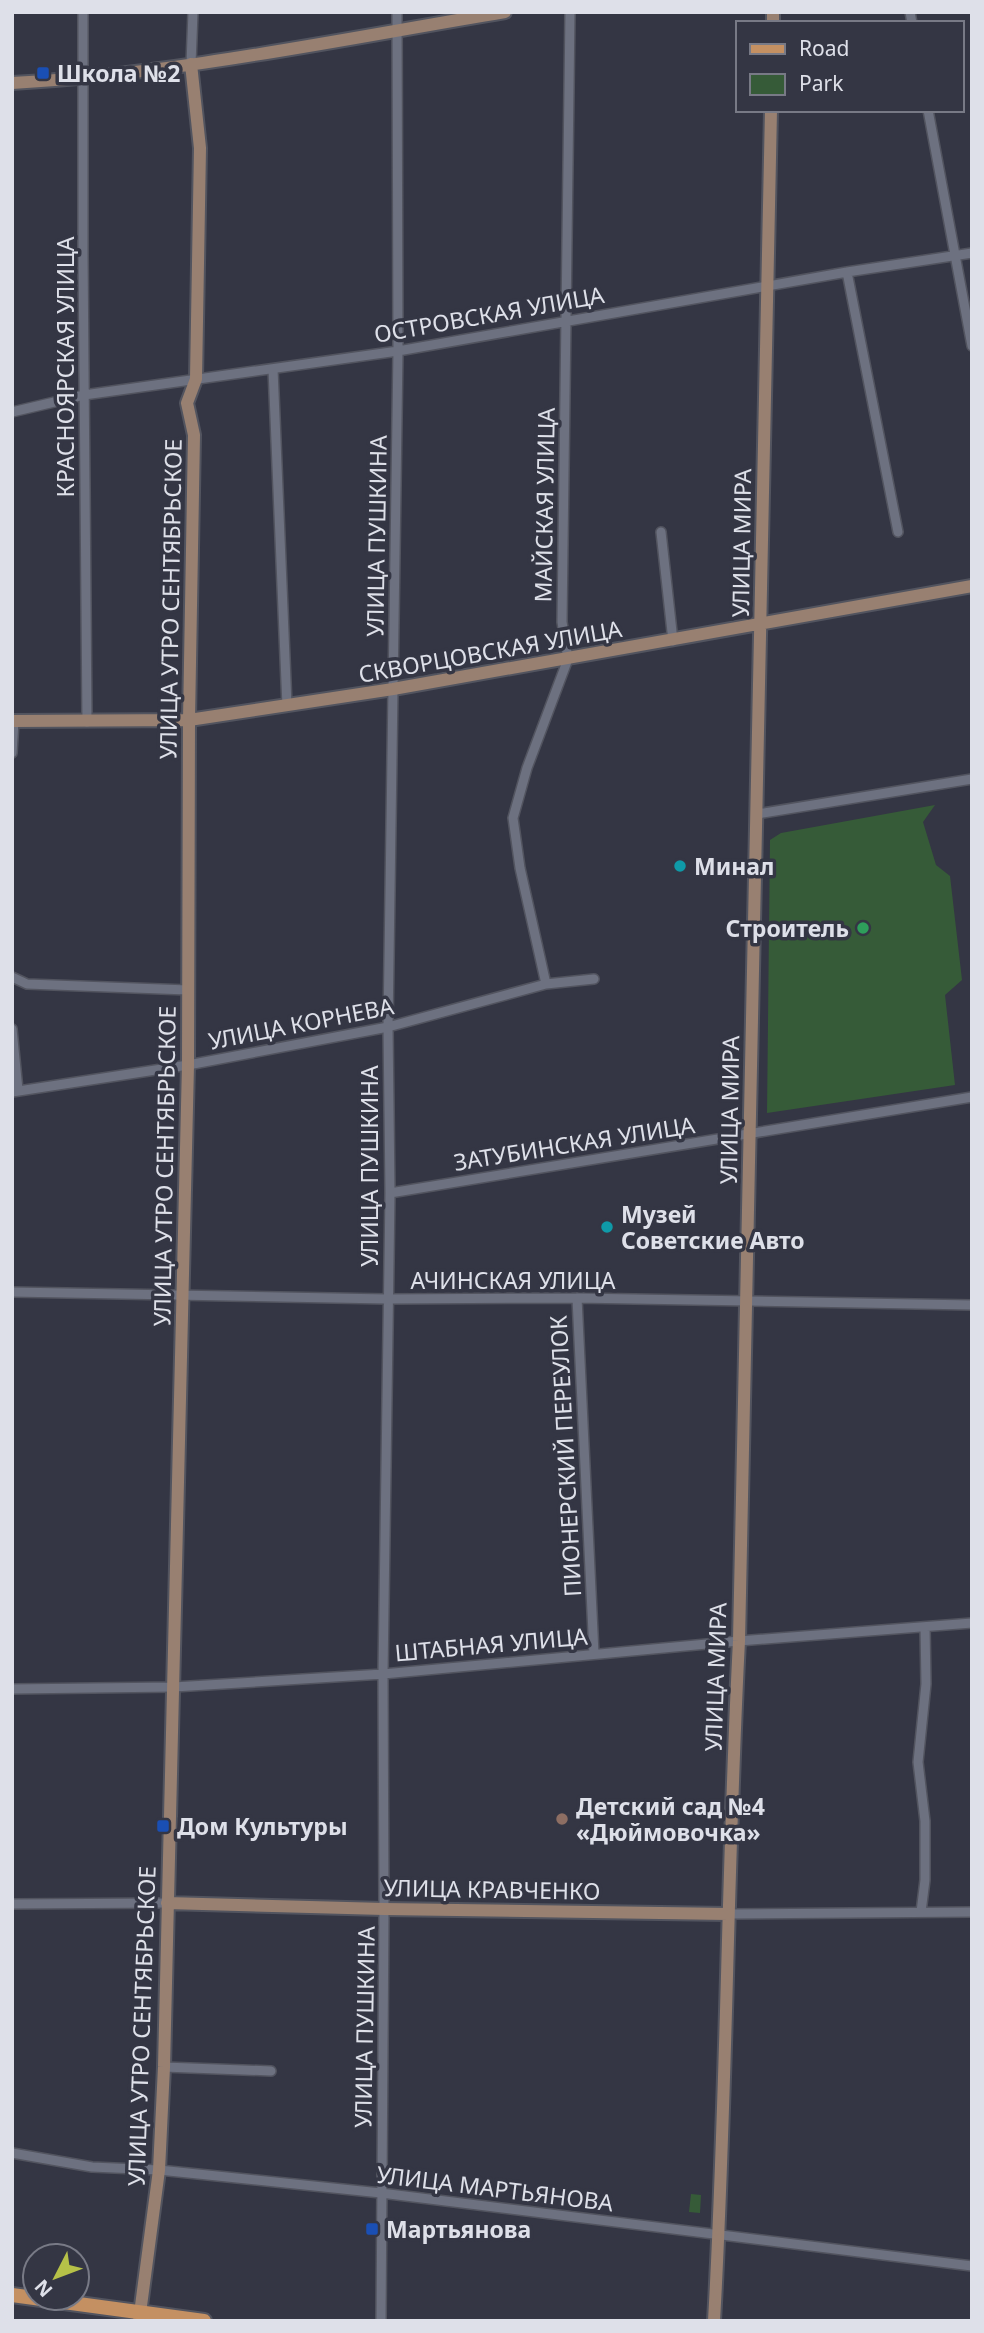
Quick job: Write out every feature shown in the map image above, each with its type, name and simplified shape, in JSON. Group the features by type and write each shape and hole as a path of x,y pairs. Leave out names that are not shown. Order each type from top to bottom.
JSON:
{"main road":[{"path":"12,2295 139,2316 204,2321"}],"street":[{"name":"КРАСНОЯРСКАЯ УЛИЦА","path":"83,12 88,722"},
{"name":"УЛИЦА УТРО СЕНТЯБРЬСКОЕ","path":"139,2316 159,2170 164,2067 184,1296 194,435 187,403 196,379 200,148 191,64 193,12"},
{"name":"УЛИЦА ПУШКИНА","path":"381,2321 383,1674 390,1193 388,1027 398,351 397,12"},
{"path":"12,83 84,79 191,64 505,12"},
{"name":"МАЙСКАЯ УЛИЦА","path":"546,984 523,880 513,818 527,768 568,659 562,622 570,12"},
{"name":"УЛИЦА МИРА","path":"714,2321 719,2235 731,1780 739,1641 771,112"},
{"path":"928,112 972,346"},
{"name":"ОСТРОВСКАЯ УЛИЦА","path":"12,412 84,395 398,351 847,272 972,253"},
{"path":"847,272 898,532"},
{"path":"273,369 287,706"},
{"path":"661,532 673,641"},
{"name":"СКВОРЦОВСКАЯ УЛИЦА","path":"13,721 189,720 393,689 972,586"},
{"path":"12,753 13,721"},
{"path":"757,814 972,779"},
{"path":"12,977 27,984 188,990"},
{"name":"УЛИЦА КОРНЕВА","path":"15,1091 188,1065 388,1027 546,984 594,979"},
{"path":"12,1029 15,1091"},
{"name":"ЗАТУБИНСКАЯ УЛИЦА","path":"390,1193 972,1097"},
{"name":"АЧИНСКАЯ УЛИЦА","path":"12,1292 972,1305"},
{"name":"ПИОНЕРСКИЙ ПЕРЕУЛОК","path":"577,1298 594,1654"},
{"name":"ШТАБНАЯ УЛИЦА","path":"12,1689 174,1687 383,1674 739,1641 972,1623"},
{"path":"921,1912 925,1880 925,1821 918,1762 926,1684 925,1627"},
{"name":"УЛИЦА КРАВЧЕНКО","path":"12,1904 167,1903 728,1914 972,1912"},
{"path":"164,2067 271,2071"},
{"name":"УЛИЦА МАРТЬЯНОВА","path":"12,2153 92,2166 159,2170 381,2193 972,2266"}],"green space":[{"name":"Строитель","path":"935,805 923,822 936,865 950,876 962,980 945,995 955,1085 767,1113 770,840 781,833"},
{"path":"691,2194 701,2195 700,2213 689,2212"}],"place":[{"name":"Школа №2","path":"43,73"},
{"name":"Минал","path":"680,866"},
{"name":"Строитель","path":"863,928"},
{"name":"Музей Советские Авто","path":"607,1227"},
{"name":"Детский сад №4 «Дюймовочка»","path":"562,1819"},
{"name":"Дом Культуры","path":"163,1826"},
{"name":"Мартьянова","path":"372,2229"}]}
